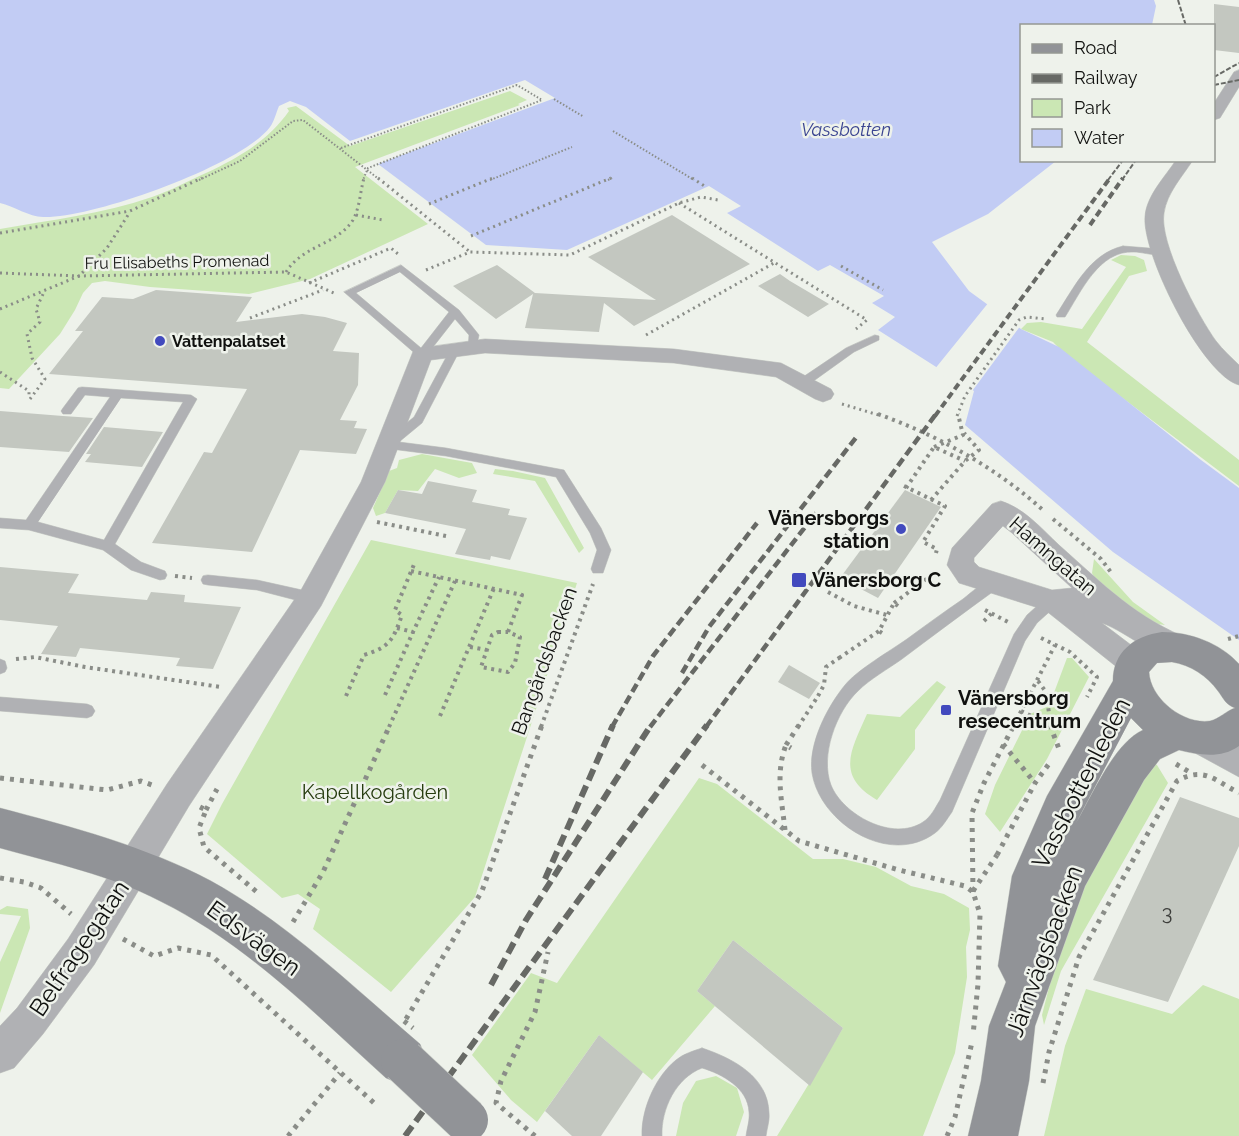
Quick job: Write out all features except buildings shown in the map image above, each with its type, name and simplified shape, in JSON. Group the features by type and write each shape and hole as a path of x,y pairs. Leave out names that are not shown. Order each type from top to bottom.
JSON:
{"main road":[{"path":"1239,693 1226,674 1215,664 1220,646 1153,648 1138,657 1132,674 1137,698 1147,711 1161,723 1186,735 1218,737 1231,732 1239,723"},
{"name":"Vassbottenleden","path":"1012,1026 1033,876 1061,810 1132,674"},
{"name":"Järnvägsbacken","path":"993,1136 1005,1081 1012,1026 1074,867 1130,767 1146,747 1186,735"},
{"name":"Edsvägen","path":"0,828 133,868 196,896 253,932 404,1041 474,1128"}],"street":[{"path":"1215,113 1239,75"},
{"path":"1184,162 1160,200 1154,218 1161,252 1187,310 1211,348 1239,378"},
{"path":"422,354 485,345 674,356 781,370 814,388"},
{"path":"1211,348 1239,353"},
{"name":"Belfragegatan","path":"0,1054 30,1021 81,952 178,795 311,598 373,482 422,354"},
{"name":"Hamngatan","path":"1124,619 1070,599 1052,601 969,575 960,565 961,555 1001,511 1021,526 1124,619 1154,638 1220,646"},
{"name":"Hamngatan","path":"1052,601 1132,674"},
{"path":"1186,735 1239,762"}],"lane":[{"path":"1060,315 1095,265 1107,254 1122,249 1161,252"},
{"path":"387,445 418,420 474,335 455,312 400,268 349,292 422,354 455,312"},
{"path":"814,388 850,350 875,338"},
{"path":"67,411 82,391 191,399 107,546"},
{"path":"29,525 118,393"},
{"name":"Bangårdsbacken","path":"387,445 446,452 560,473 596,532 604,550 598,569"},
{"path":"0,523 29,525 107,546 136,566 160,575"},
{"path":"208,580 257,585 311,598"},
{"path":"993,584 852,687 842,700 822,745 820,774 830,800 852,820 881,834 897,836 913,835 932,826 946,806 1020,638 1032,619 1052,601"},
{"path":"0,704 87,711"},
{"path":"652,1136 651,1130 658,1106 668,1085 685,1066 702,1058 728,1066 747,1082 760,1109 756,1136"}],"path":[{"path":"286,272 298,255 342,231 356,215 361,198 362,178 368,168 542,100 517,85 341,148"},
{"path":"554,99 584,117"},
{"path":"0,233 130,212 240,161 293,122 303,120 368,168 470,252"},
{"path":"613,131 706,187"},
{"path":"429,204 572,147"},
{"path":"471,236 612,178"},
{"path":"419,273 470,252 570,255 679,203 701,197 718,200"},
{"path":"679,203 867,320 842,340 850,350"},
{"path":"0,309 79,276 108,248 130,212"},
{"path":"356,215 383,220"},
{"path":"309,283 391,248 405,260"},
{"path":"637,341 774,263"},
{"path":"841,266 883,290"},
{"name":"Fru Elisabeths Promenad","path":"0,273 79,276 286,272 324,290 340,295 349,292"},
{"path":"250,318 324,290"},
{"path":"0,372 29,391 30,399 45,379 37,369 27,347 27,334 40,322 36,309 44,291"},
{"path":"932,500 965,461 979,450 963,432 957,417 965,396 1019,320 1027,317 1052,320 1060,315"},
{"path":"814,388 837,402 880,415 912,431 946,442 1018,487 1101,559 1114,578"},
{"path":"935,556 937,549 923,542 945,506 905,487 934,447 963,435 963,432"},
{"path":"934,447 965,461"},
{"path":"346,696 364,655 385,649 393,639 402,615 395,610 415,562"},
{"path":"935,566 939,570"},
{"name":"Bangårdsbacken","path":"404,1041 482,891 598,569"},
{"path":"411,571 522,595 508,632"},
{"path":"160,575 208,580"},
{"path":"384,695 439,577"},
{"path":"785,830 778,779 779,760 819,697 824,685 826,667 880,632 887,615 929,577"},
{"path":"283,915 292,922 323,872 455,581"},
{"path":"440,716 494,588"},
{"path":"828,592 854,606 887,615"},
{"path":"984,621 992,613"},
{"path":"397,628 413,632"},
{"path":"498,632 508,632 520,637 514,663 508,672 481,667 492,635 498,632"},
{"path":"947,1136 955,1117 973,1040 978,984 980,914 973,892 972,813 1003,744 1055,645"},
{"path":"470,647 487,650"},
{"path":"1,666 26,655 65,664 168,677 249,693"},
{"path":"1038,681 1046,692 1049,718 1059,749"},
{"path":"1021,711 1030,718 1044,720 1049,718"},
{"path":"973,892 999,853 1035,783 1064,741"},
{"path":"1003,744 1035,783"},
{"path":"702,765 799,841 899,870 965,886 973,892"},
{"path":"1041,1094 1049,1052 1079,957 1177,781 1191,773 1200,773 1239,793"},
{"path":"0,778 107,790 141,781 178,795 206,810 198,826 198,837 204,847 266,900"},
{"path":"0,878 27,882 46,890 63,910 98,925 154,956 178,948 212,955 374,1103"},
{"path":"535,1136 496,1103 501,1081 535,1012 548,952"},
{"path":"288,1136 340,1073"}],"green space":[{"path":"510,91 527,100 518,104 520,105 355,167 428,224 310,279 249,294 150,287 105,281 92,283 83,293 60,334 9,389 0,388 0,229 95,212 166,192 252,148 281,122 289,111 287,108 296,106 350,146"},
{"path":"1121,255 1135,256 1144,260 1147,271 1129,276 1087,342 1239,460 1239,486 1067,356 1053,342 1021,329 1027,323 1041,322 1082,329 1126,267 1111,260"},
{"path":"422,454 472,463 477,473 459,478 435,469 418,491 398,490 385,513 376,516 373,508 389,471 397,468 399,460"},
{"path":"495,469 545,478 584,548 579,553 535,481 493,474"},
{"name":"Kapellkogården","path":"371,540 577,583 475,897 391,992 313,929 320,909 298,894 282,898 207,834"},
{"path":"1094,559 1133,602 1165,625 1151,623 1096,581 1092,573"},
{"path":"1067,658 1072,658 1089,677 1047,759 1000,832 985,814 995,785 1030,714 1049,706"},
{"path":"937,681 946,687 915,730 915,749 877,800 855,782 851,772 852,751 867,714 900,717"},
{"path":"1148,760 1157,765 1168,783 1061,971 1044,1025 1042,1015 1063,932 1111,824"},
{"path":"699,778 717,784 813,859 843,859 876,867 911,886 944,894 969,908 970,930 966,947 967,977 955,1053 923,1136 777,1136 843,1028 733,940 697,991 715,1006 652,1080 599,1035 537,1122 511,1100 472,1055 531,973 557,983"},
{"path":"7,906 28,909 30,928 0,1013 0,962 21,916 0,914 0,910"},
{"path":"1203,985 1239,999 1239,1136 1044,1136 1065,1046 1086,989 1172,1014"},
{"path":"716,1076 737,1088 744,1112 736,1136 676,1136 683,1103 696,1081"}],"water":[{"name":"Vassbotten","path":"0,0 1154,0 1156,6 1152,24 1020,24 1020,162 1055,162 988,214 932,242 969,291 1021,329 1059,347 1239,488 1239,640 1113,552 965,425 974,391 878,330 895,317 872,303 884,296 830,265 818,271 727,213 741,206 709,186 567,250 486,245 378,164 555,98 525,80 350,141 306,107 290,101 279,106 270,127 254,142 199,173 164,187 95,209 65,215 38,217 0,203"}],"pier":[{"path":"989,302 1021,325 970,394 934,370"}],"railway":[{"path":"1178,0 1185,24"},
{"path":"1215,76 1239,63"},
{"path":"1215,85 1239,80"},
{"path":"1108,180 1122,162"},
{"path":"1122,180 1135,162"},
{"path":"935,416 1110,178"},
{"path":"1090,225 1123,178"},
{"path":"706,727 936,414"},
{"path":"682,673 709,627 858,435"},
{"path":"650,727 816,513"},
{"path":"612,726 653,656 757,523"},
{"path":"491,985 526,920 651,725"},
{"path":"405,1136 707,725"},
{"path":"545,879 612,726"}],"place":[{"name":"Vattenpalatset","path":"160,341"},
{"name":"Vänersborgs station","path":"901,529"},
{"name":"Vänersborg C","path":"799,580"},
{"name":"Vänersborg resecentrum","path":"946,710"}]}
